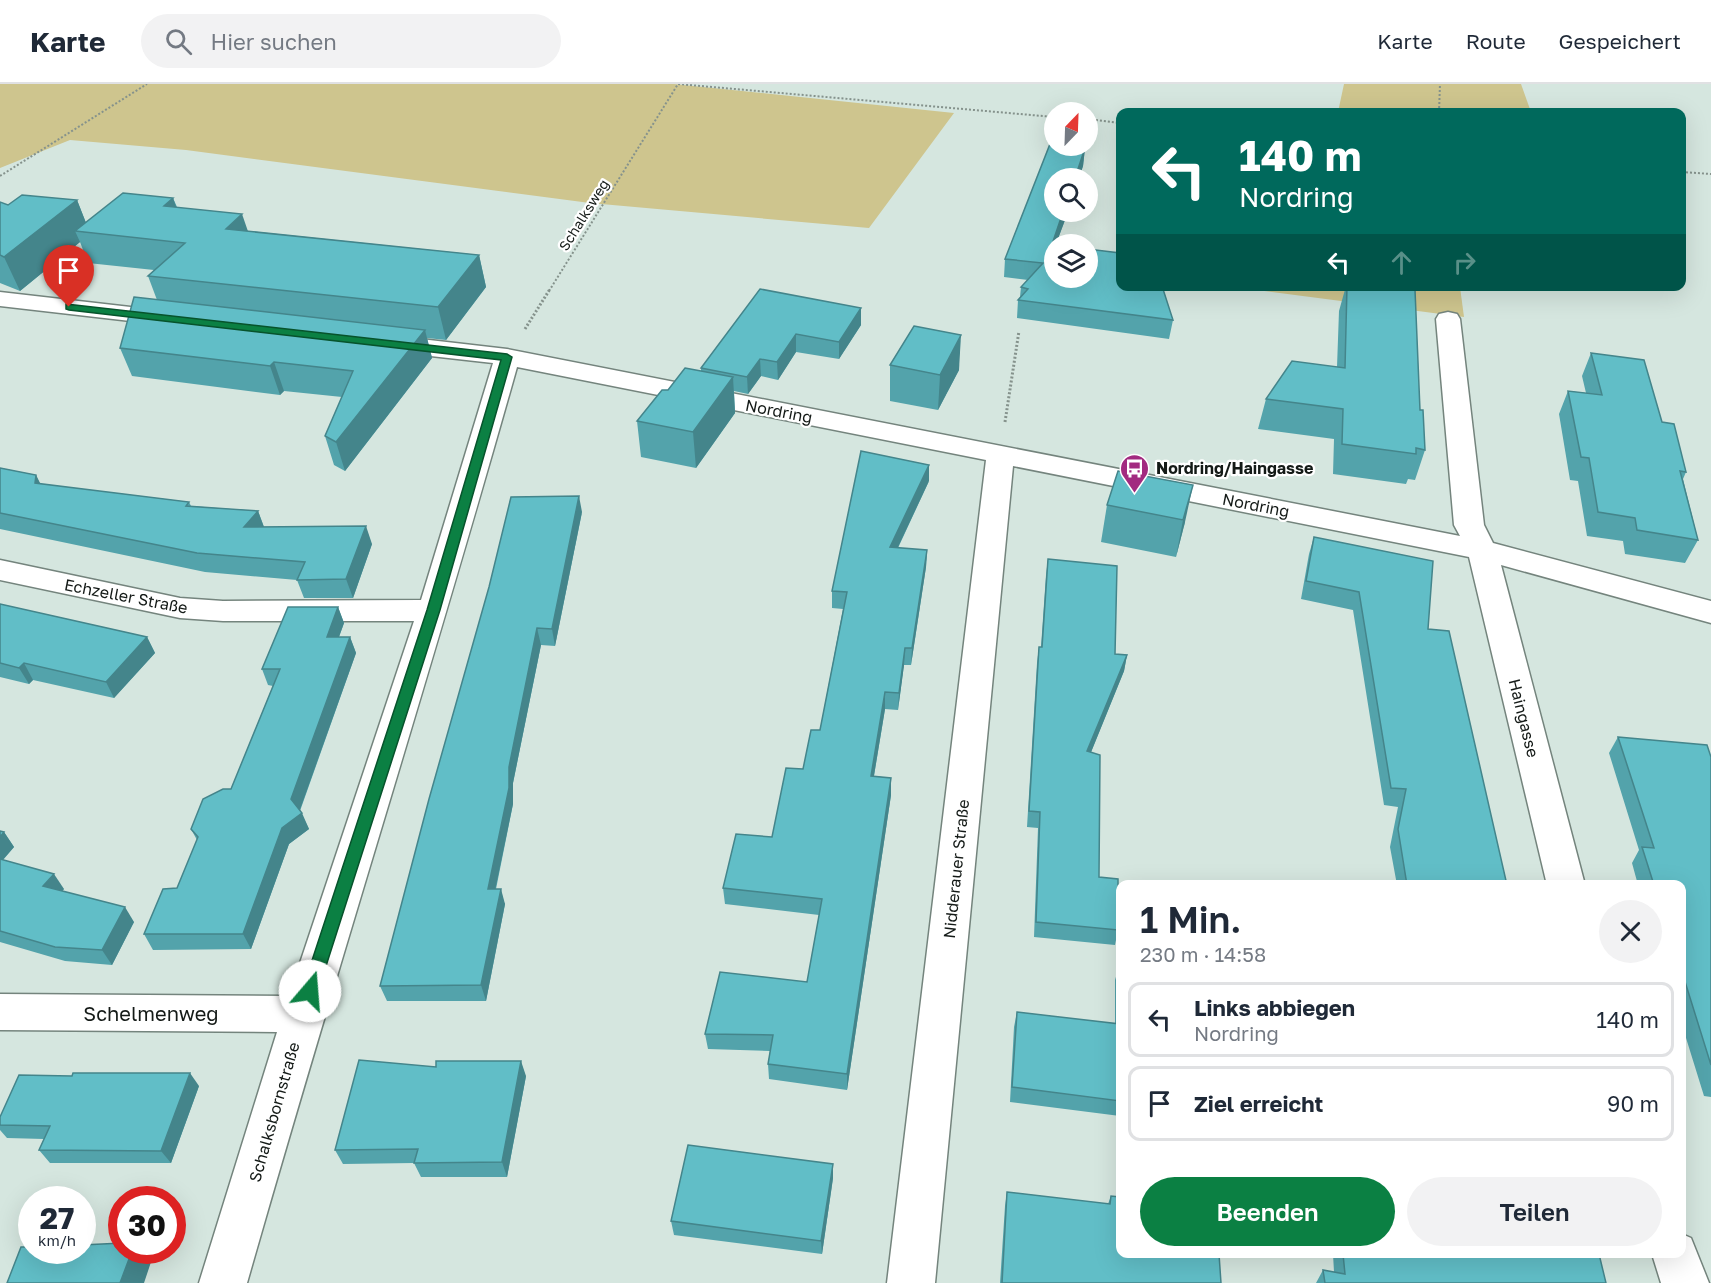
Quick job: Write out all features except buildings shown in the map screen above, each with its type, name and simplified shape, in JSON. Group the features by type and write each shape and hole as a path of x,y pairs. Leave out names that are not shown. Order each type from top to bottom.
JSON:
{"street":[{"path":"0,299 200,322"},
{"path":"1448,319 1468,525 1482,550"},
{"name":"Nordring","path":"365,341 507,357 1482,550 1711,612"},
{"name":"Schalksbornstraße","path":"223,1283 303,1014 433,610 507,357"},
{"name":"Nidderauer Straße","path":"911,1283 1000,455"},
{"name":"Haingasse","path":"1482,550 1565,880"},
{"name":"Echzeller Straße","path":"0,570 180,608 433,610"},
{"name":"Schelmenweg","path":"0,1012 16,1014 303,1014"},
{"path":"1676,1258 1684,1283"}],"path":[{"path":"0,176 147,84"},
{"path":"678,84 1044,116"},
{"name":"Schalksweg","path":"507,357 678,84"},
{"path":"1439,108 1440,84"},
{"path":"1098,120 1116,122"},
{"path":"1686,172 1711,174"},
{"path":"1000,455 1019,331"}],"shaded area":[{"path":"0,84 674,84 954,113 869,228 590,203 186,150 70,140 0,168"},
{"path":"1344,84 1521,84 1530,108 1339,108"},
{"path":"1265,291 1461,291 1464,317"}],"place":[{"name":"Nordring/Haingasse","path":"1135,494"}],"route":[{"path":"69,307 507,357 433,610 310,991"}]}
